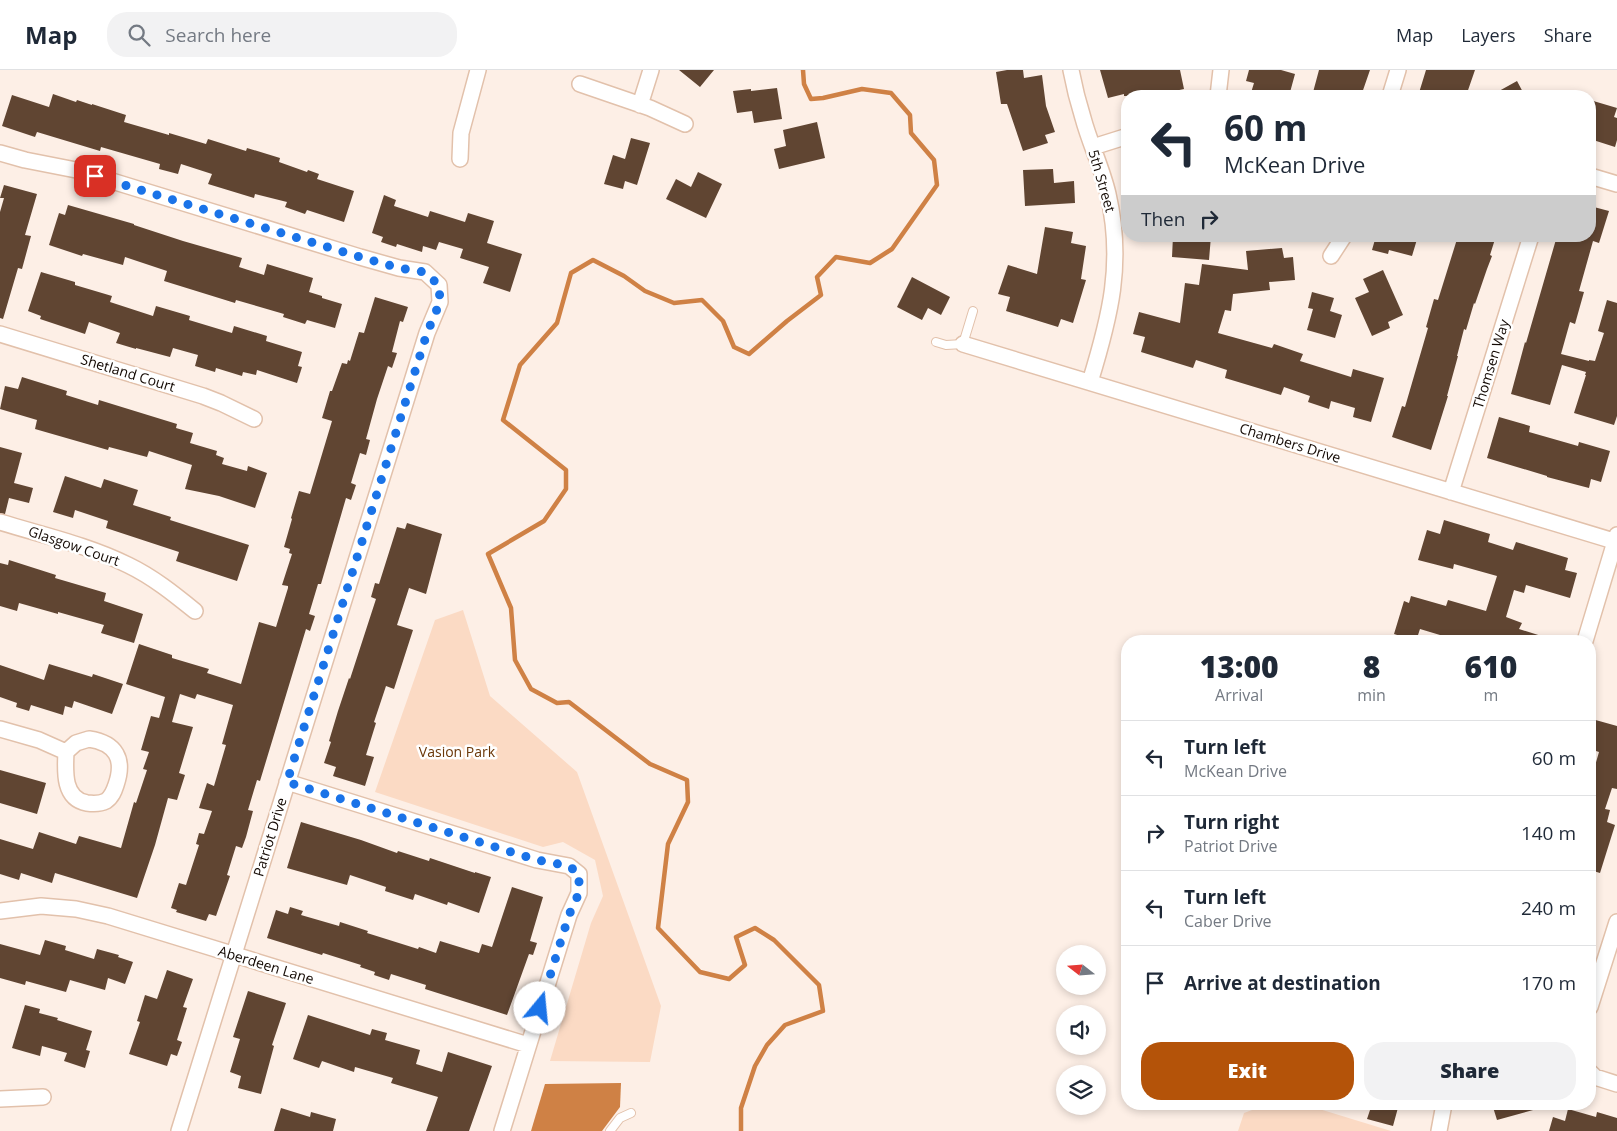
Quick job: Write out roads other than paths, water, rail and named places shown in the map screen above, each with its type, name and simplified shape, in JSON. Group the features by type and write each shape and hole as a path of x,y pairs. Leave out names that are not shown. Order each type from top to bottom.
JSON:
{"street":[{"path":"460,159 461,133 478,70"},
{"path":"640,105 651,70"},
{"name":"5th Street","path":"1071,70 1083,119 1108,194 1114,228 1116,257 1114,287 1108,322 1090,382"},
{"path":"1219,90 1221,70"},
{"path":"1392,90 1398,70"},
{"path":"580,84 667,115 685,124"},
{"path":"1093,147 1121,138"},
{"name":"Patriot Drive","path":"0,153 76,170 360,257 399,268 424,272 439,285 440,302 424,342 178,1131"},
{"path":"1596,178 1617,184"},
{"path":"1331,256 1340,242"},
{"name":"Thomsen Way","path":"1451,492 1529,242"},
{"name":"Shetland Court","path":"0,334 221,402 254,419"},
{"name":"Chambers Drive","path":"963,344 1616,540"},
{"name":"Glasgow Court","path":"0,522 102,554 128,565 171,591 195,611"},
{"path":"1586,635 1616,540"},
{"path":"0,729 39,740 66,752"},
{"path":"89,739 102,741 113,748 120,760 120,774 114,792 107,800 95,804 82,802 72,795 67,785 65,770 66,752 76,743 89,739"},
{"path":"287,782 537,860 569,866 579,874 579,893 569,915 502,1131"},
{"name":"Aberdeen Lane","path":"0,911 41,906 76,909 108,916 528,1045"},
{"path":"1596,988 1617,922"},
{"path":"1596,1077 1617,1084"},
{"path":"0,1099 43,1097"},
{"path":"1439,1131 1443,1110"}],"lane":[{"path":"936,342 946,345 963,344 973,311"},
{"path":"610,1131 620,1118 631,1113"}],"waterway":[{"path":"741,1131 741,1108 755,1066 767,1045 785,1025 823,1011 819,985 774,940 755,928 736,937 745,965 729,979 700,972 658,928 668,844 688,802 687,780 650,764 569,702 557,703 531,689 515,660 511,608 488,554 544,521 566,489 566,470 503,420 520,365 557,323 571,273 593,260 624,276 645,291 674,303 702,300 723,321 734,347 749,354 821,295 817,277 836,257 870,263 892,249 937,185 934,160 911,133 910,115 891,93 862,89 811,99 804,84 803,70"}],"park label":[{"name":"Vasion Park","path":"457,752"}]}
